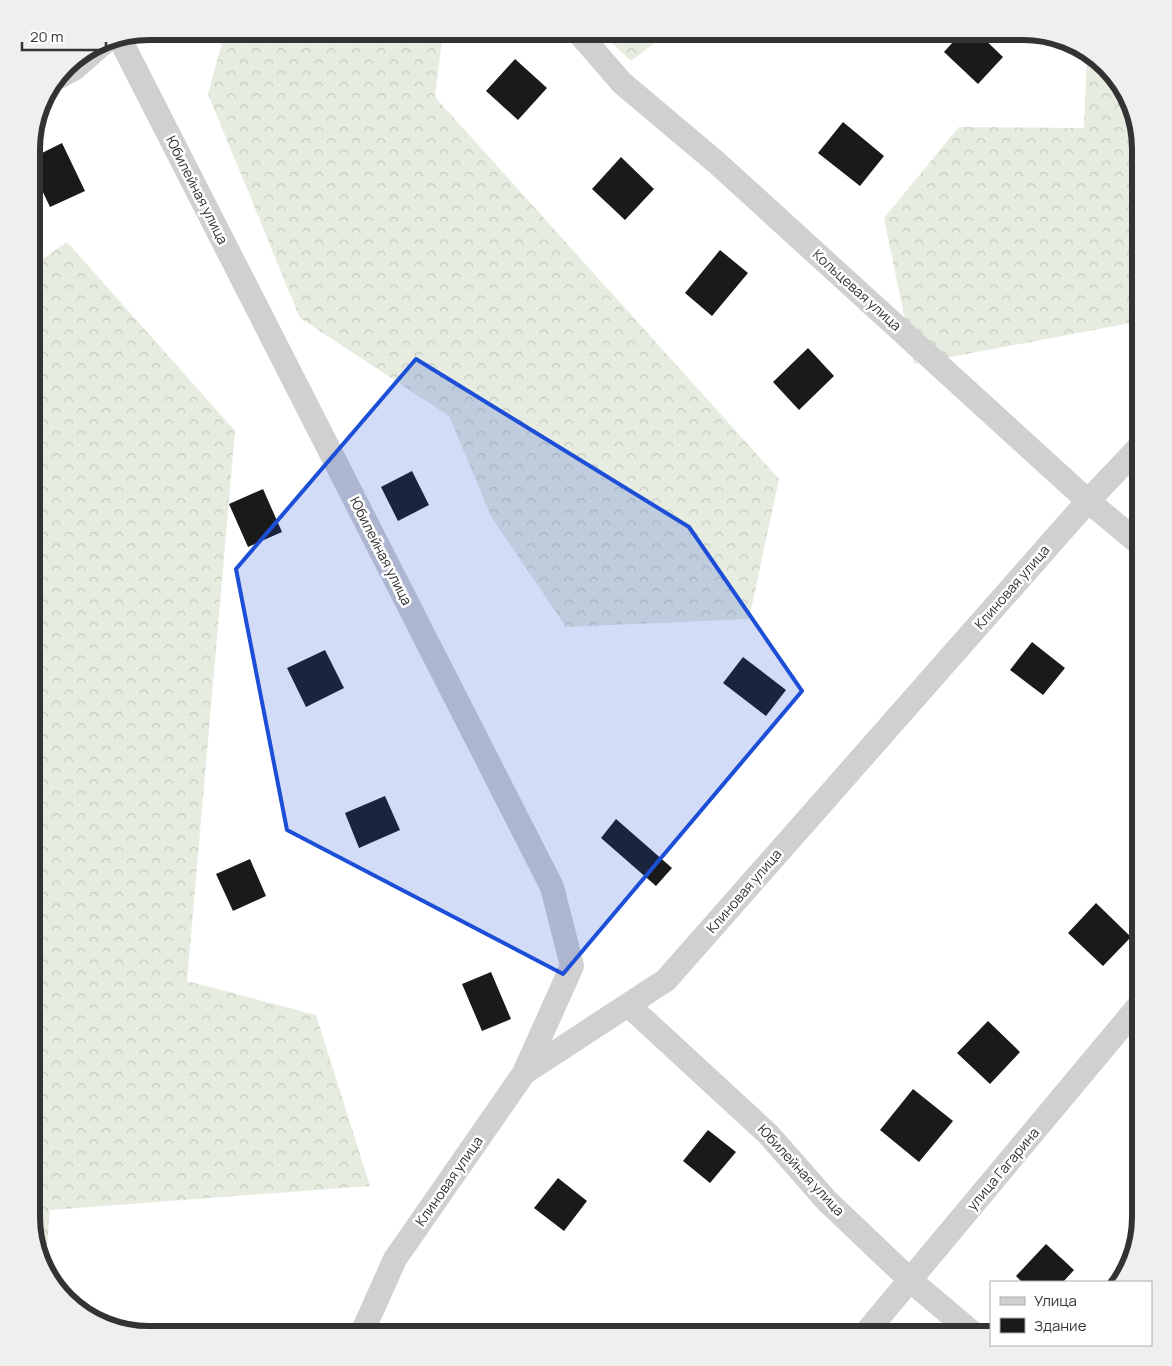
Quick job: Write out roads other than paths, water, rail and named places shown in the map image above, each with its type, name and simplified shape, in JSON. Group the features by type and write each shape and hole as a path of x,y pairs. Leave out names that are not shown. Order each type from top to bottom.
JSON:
{"street":[{"name":"Кольцевая улица","path":"585,40 622,83 718,163 1088,501 1132,538"},
{"name":"Юбилейная улица","path":"122,44 552,887 572,966 524,1073"},
{"name":"Клиновая улица","path":"365,1326 395,1259 524,1073 666,980 1088,501 1132,455"},
{"name":"Юбилейная улица","path":"628,1004 768,1134 827,1201 910,1280 964,1326"},
{"name":"улица Гагарина","path":"872,1326 1132,1014"}]}
